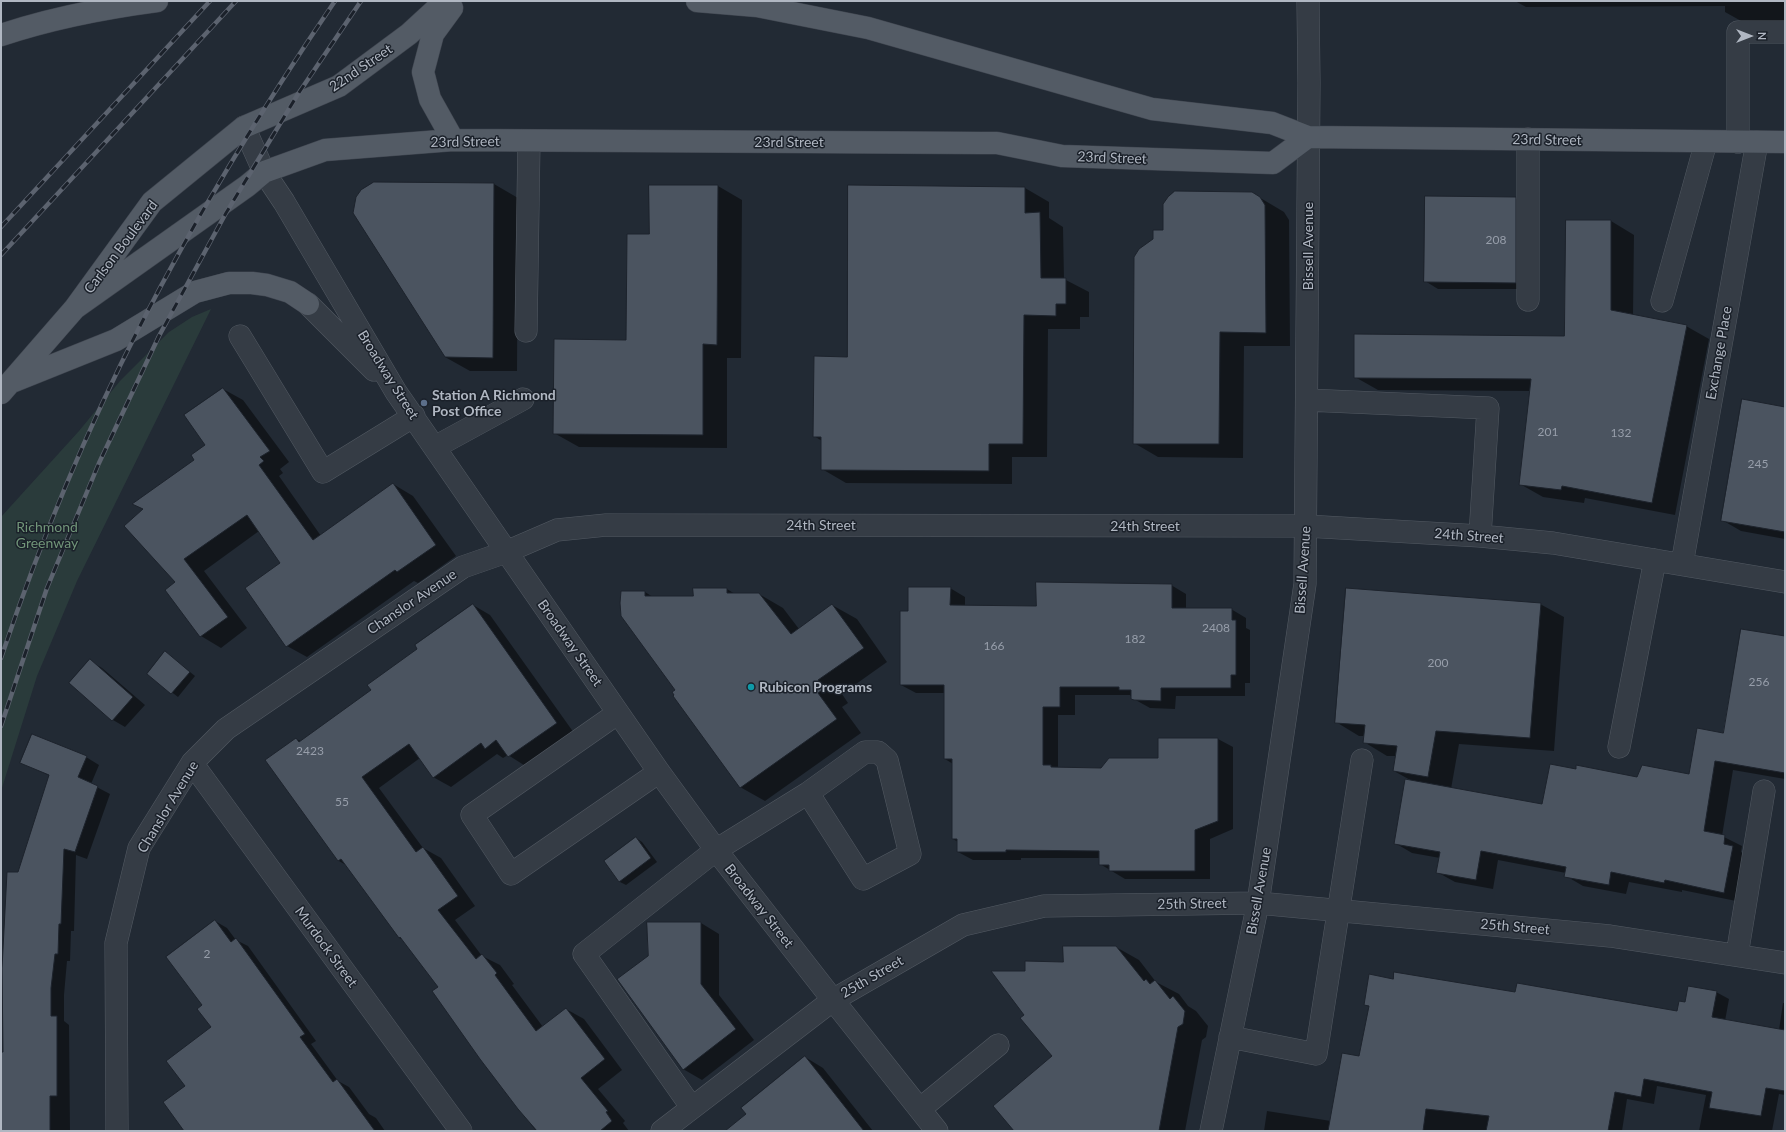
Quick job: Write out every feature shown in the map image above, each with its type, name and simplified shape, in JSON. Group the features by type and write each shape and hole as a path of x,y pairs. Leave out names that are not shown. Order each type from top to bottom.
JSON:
{"main road":[{"path":"1,35 41,22 115,6 157,1"},
{"name":"22nd Street","path":"244,127 339,86 409,34 445,1"},
{"path":"453,140 430,99 423,72 433,34 457,1"},
{"name":"23rd Street","path":"696,1 757,6 868,28 1152,109 1272,123 1308,137 1785,142"},
{"name":"Carlson Boulevard","path":"6,388 75,308 152,202 244,127"},
{"name":"23rd Street","path":"264,172 325,150 453,140 997,143 1062,156 1273,163 1308,137"},
{"name":"Carlson Boulevard","path":"75,308 264,172"},
{"path":"6,388 116,340 195,292 229,284 252,283 267,285 290,292 308,304"}],"street":[{"name":"Bissell Avenue","path":"1211,1131 1258,903 1305,584 1308,1"},
{"name":"Exchange Place","path":"1682,564 1748,142 1738,32 1785,32"},
{"name":"Broadway Street","path":"244,127 264,172 284,202 396,392 414,416 506,552 659,772 716,850 937,1131"},
{"path":"1528,139 1528,300"},
{"path":"526,331 528,141"},
{"path":"1662,301 1706,142"},
{"path":"308,304 396,392"},
{"path":"240,336 323,472 414,416"},
{"path":"435,447 523,399"},
{"path":"1307,400 1488,408 1480,536"},
{"name":"24th Street","path":"506,552 558,530 606,525 1306,526 1480,536 1553,543 1785,582"},
{"name":"Chanslor Avenue","path":"117,1131 116,943 139,848 192,763 226,729 463,567 506,552"},
{"path":"1619,747 1655,560"},
{"path":"618,713 472,816 511,874 659,772"},
{"path":"692,1108 584,954 716,850 808,792 865,752 878,752 887,760 910,854 863,879 808,792"},
{"path":"1230,1037 1316,1054 1362,760"},
{"name":"Murdock Street","path":"192,763 461,1131"},
{"path":"1737,955 1764,791"},
{"name":"25th Street","path":"662,1131 833,1000 963,925 1044,906 1258,903 1610,936 1785,963"},
{"path":"920,1109 998,1045"}],"green space":[{"name":"Richmond Greenway","path":"211,309 77,581 37,676 1,791 1,517 79,431 120,381 169,332 192,317"}],"building":[{"path":"374,182 494,183 493,358 445,357 353,213 356,197 361,190"},
{"path":"649,185 718,185 717,345 703,344 703,435 553,434 554,339 626,340 627,234 649,234"},
{"path":"848,185 1025,187 1025,213 1040,212 1041,278 1066,278 1066,304 1056,304 1056,316 1024,315 1023,444 989,444 989,471 821,470 821,437 813,437 814,356 847,357"},
{"path":"1175,191 1252,192 1260,197 1265,205 1266,333 1220,332 1219,444 1133,444 1134,257 1139,249 1153,239 1153,230 1163,230 1163,204"},
{"path":"1425,196 1516,197 1516,283 1424,282"},
{"path":"1566,220 1611,220 1611,310 1687,325 1652,503 1562,486 1561,490 1519,485 1531,379 1354,378 1354,334 1564,336"},
{"path":"223,388 270,451 260,457 264,461 259,465 313,540 393,483 436,545 397,572 395,570 286,647 245,588 280,563 247,515 184,559 228,617 200,637 165,590 175,582 124,526 143,509 132,504 194,460 191,455 205,445 184,415"},
{"path":"1742,399 1785,407 1785,532 1721,521"},
{"path":"1036,582 1172,584 1172,608 1232,608 1232,620 1236,620 1236,675 1231,675 1231,688 1161,688 1161,701 1131,699 1131,690 1119,690 1119,687 1060,687 1060,707 1043,707 1043,765 1051,765 1051,767 1101,768 1109,758 1158,758 1158,738 1218,738 1218,821 1195,830 1195,871 1109,871 1109,865 1099,865 1099,851 1006,850 1006,852 957,852 957,839 952,839 952,759 944,759 944,685 900,685 900,611 908,611 908,587 951,587 950,605 1036,606"},
{"name":"Rubicon Programs","path":"693,588 727,588 727,593 759,593 791,634 832,604 864,648 818,680 825,688 818,693 837,719 740,788 673,696 674,695 672,692 675,690 621,616 621,591 645,591 645,596 693,596"},
{"path":"1346,588 1541,603 1530,738 1436,731 1428,777 1393,771 1397,746 1363,743 1365,725 1335,723"},
{"path":"473,604 557,723 508,757 496,740 485,749 481,743 433,778 409,744 362,777 416,852 423,847 458,896 438,910 476,959 482,954 497,973 495,975 536,1031 566,1008 605,1059 581,1078 608,1111 606,1112 612,1121 600,1131 537,1131 518,1109 480,1059 432,991 438,987 400,937 399,938 341,859 338,861 265,760 296,738 299,742 371,690 367,685 417,649 415,645"},
{"path":"1741,629 1785,636 1785,773 1715,761 1704,831 1725,835 1724,844 1733,846 1724,893 1665,880 1664,883 1611,872 1609,885 1564,877 1566,867 1481,851 1476,880 1436,873 1440,852 1394,844 1405,779 1542,804 1550,764 1576,769 1576,765 1637,777 1642,765 1689,774 1697,728 1723,733"},
{"path":"165,651 190,672 171,694 147,674"},
{"path":"90,659 133,697 112,721 69,683"},
{"path":"32,734 87,756 78,777 98,786 75,852 64,849 61,924 59,924 58,954 55,954 51,988 51,1016 57,1016 57,1096 50,1096 50,1131 1,1131 1,1052 3,1052 2,968 7,872 18,872 49,775 20,763"},
{"path":"636,837 651,858 619,882 604,861"},
{"path":"215,920 231,942 236,938 305,1034 300,1037 333,1082 337,1079 375,1131 184,1131 163,1102 185,1086 166,1061 211,1027 197,1009 202,1005 166,957"},
{"path":"647,922 701,922 701,984 736,1029 683,1070 617,979 648,956"},
{"path":"1063,946 1116,946 1144,981 1146,979 1150,984 1155,980 1170,999 1173,996 1185,1011 1183,1024 1178,1027 1159,1131 1014,1131 993,1106 1052,1056 1020,1018 1024,1015 991,971 1025,971 1025,961 1063,962"},
{"path":"1394,972 1515,992 1517,983 1677,1011 1679,1001 1685,1002 1688,986 1717,991 1712,1017 1785,1030 1785,1091 1766,1088 1761,1116 1709,1108 1712,1092 1644,1079 1641,1097 1615,1092 1608,1131 1486,1131 1489,1116 1426,1109 1423,1131 1328,1131 1342,1053 1359,1056 1369,1006 1364,1005 1369,974 1393,979"},
{"path":"805,1056 864,1131 725,1131 746,1114 741,1108"}],"railway":[{"path":"1,227 210,1"},
{"path":"1,255 236,1"},
{"path":"1,658 31,574 64,490 100,407 140,326 208,201 257,120 335,1"},
{"path":"1,726 47,588 99,463 159,336 226,213 298,94 361,1"}],"place":[{"name":"Station A Richmond Post Office","path":"424,403"},
{"name":"Rubicon Programs","path":"751,687"}]}
